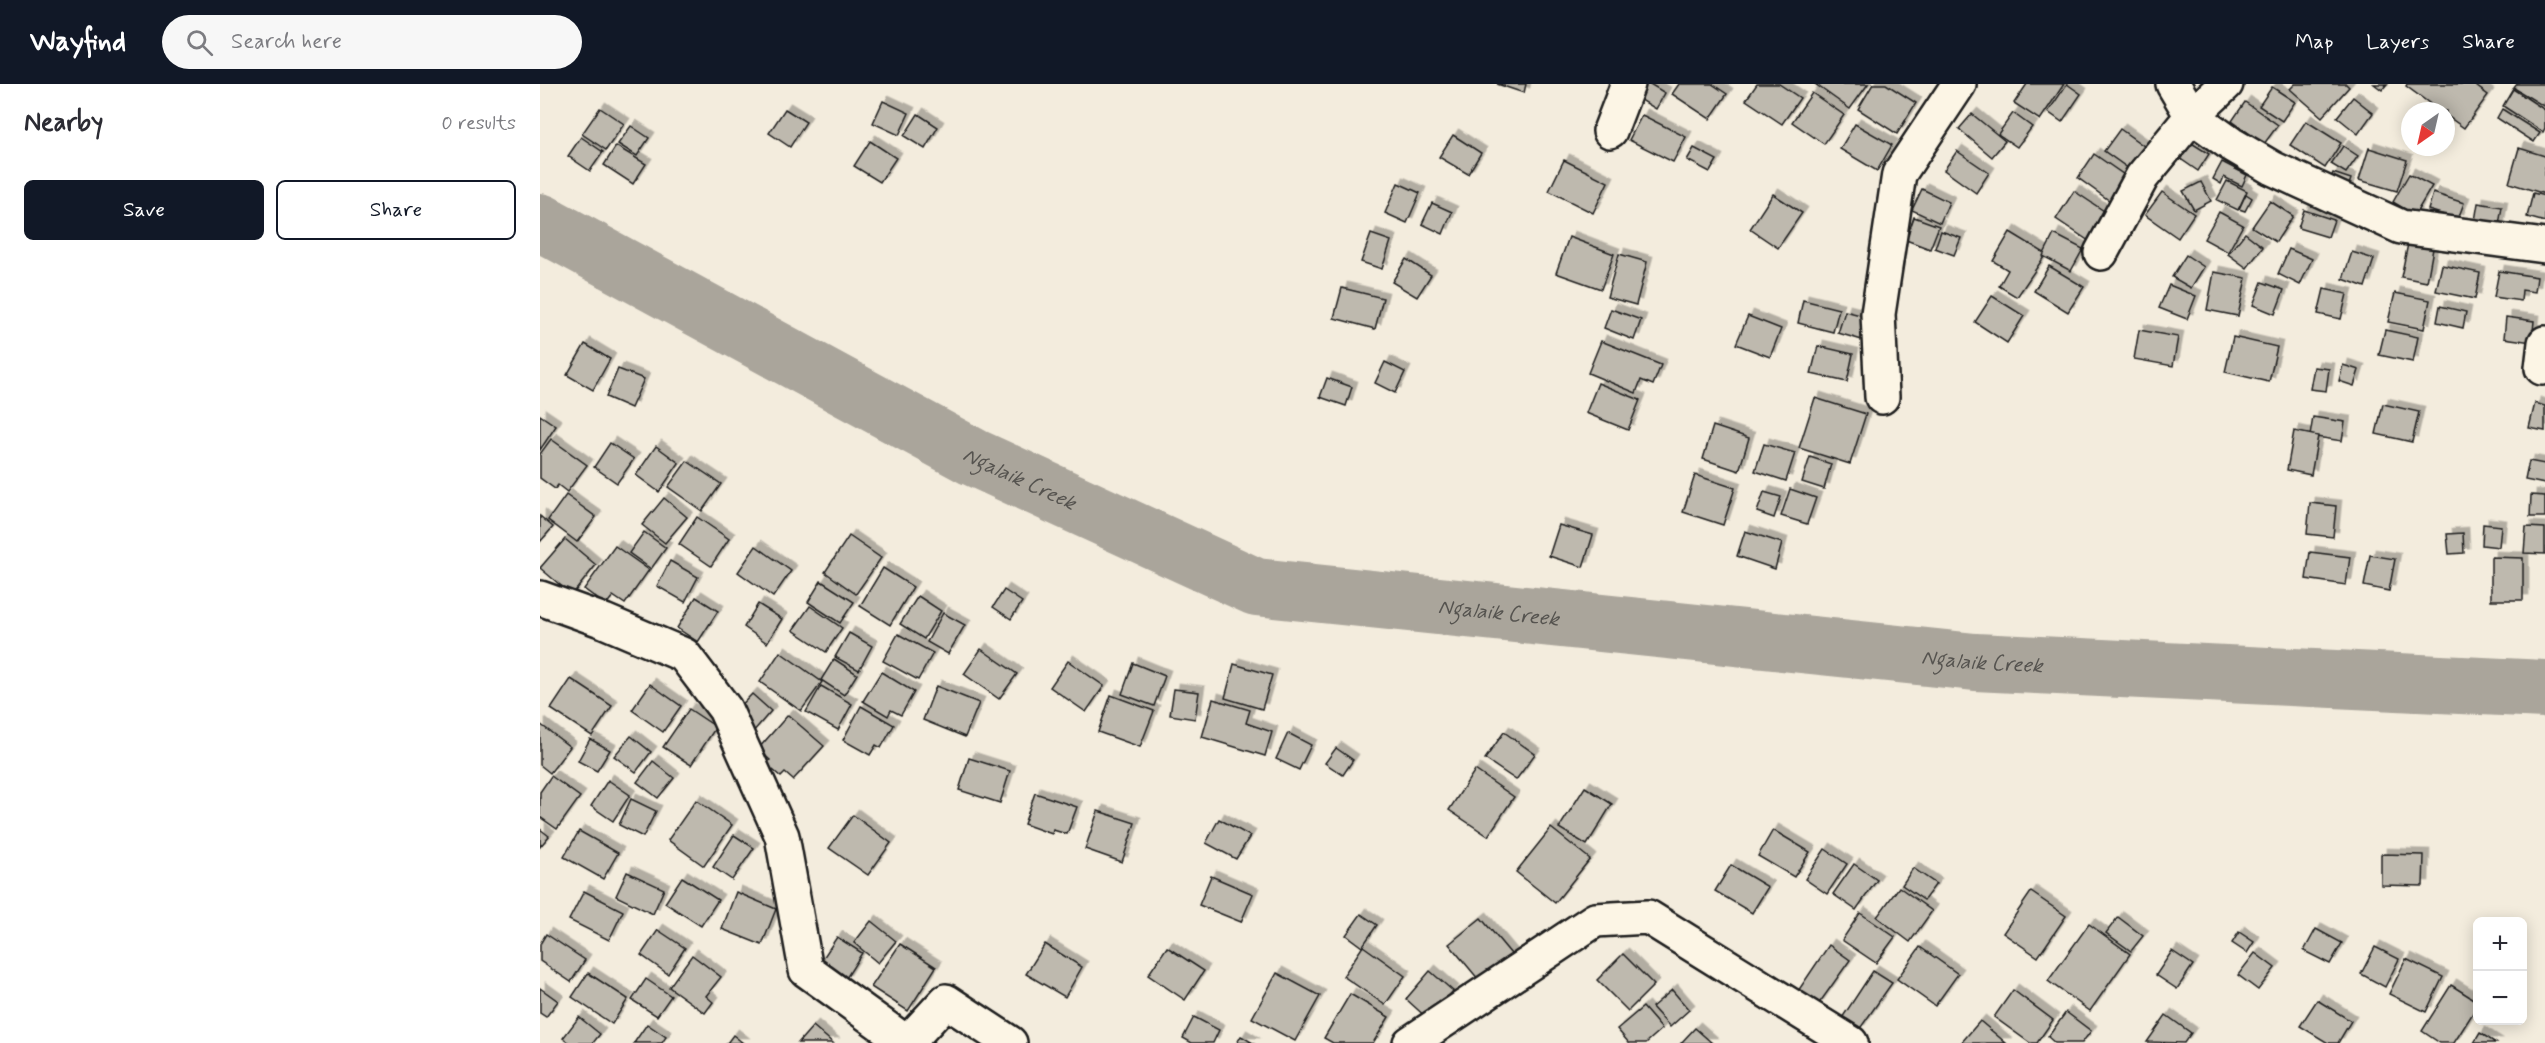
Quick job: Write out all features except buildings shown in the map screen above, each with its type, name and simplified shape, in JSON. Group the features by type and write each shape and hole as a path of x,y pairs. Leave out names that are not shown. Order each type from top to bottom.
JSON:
{"street":[{"path":"1610,131 1628,84"},
{"path":"1882,397 1878,314 1899,174 1959,84"},
{"path":"2174,84 2192,116 2231,144 2272,168 2401,227 2545,246"},
{"path":"2101,253 2142,177 2192,116 2226,84"},
{"path":"540,598 604,621 684,655 725,709 782,836 806,970 907,1043 946,1001 1010,1043"},
{"path":"1410,1043 1595,920 1648,917 1851,1043"}],"waterway":[{"name":"Ngalaik Creek","path":"540,222 973,457 1256,587 1975,662 2545,689"}]}
